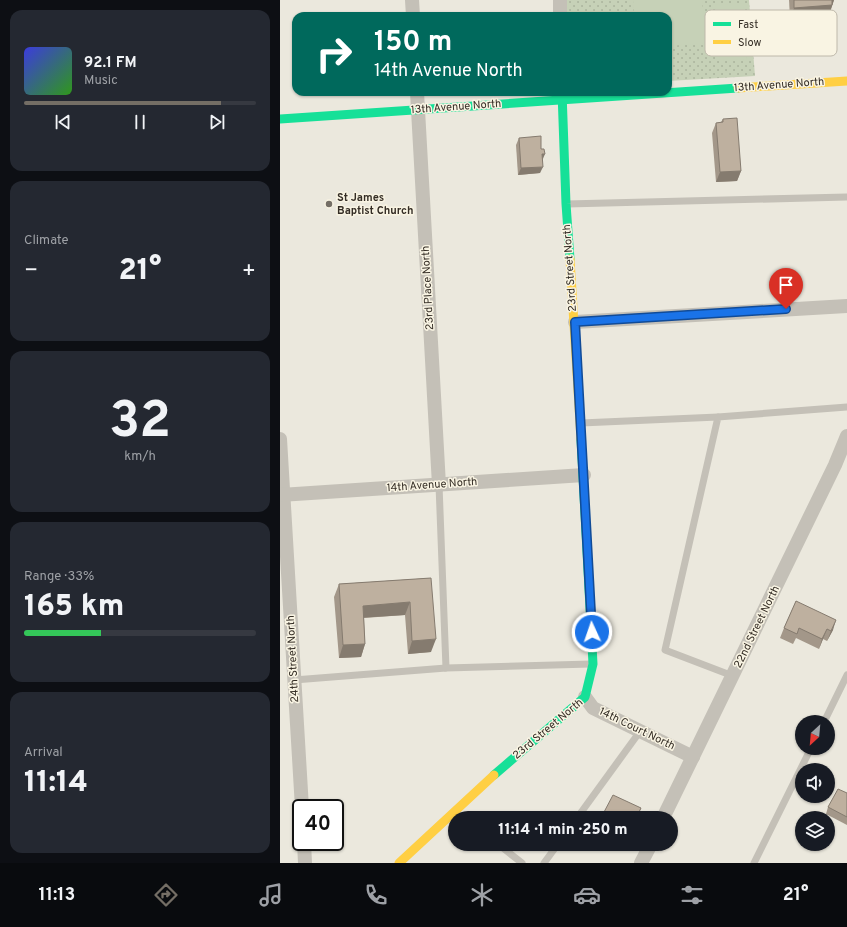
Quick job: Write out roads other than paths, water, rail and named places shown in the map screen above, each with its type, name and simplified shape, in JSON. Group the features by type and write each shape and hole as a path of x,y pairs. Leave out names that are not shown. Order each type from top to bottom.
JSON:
{"street":[{"path":"412,0 413,12"},
{"path":"560,0 560,12"},
{"name":"13th Avenue North","path":"672,90 847,81"},
{"name":"23rd Place North","path":"417,96 439,485"},
{"name":"13th Avenue North","path":"280,119 418,110 562,96"},
{"name":"23rd Street North","path":"399,863 456,812 483,784 585,697 593,664 584,475 566,204 562,96"},
{"path":"575,322 847,306"},
{"name":"22nd Street North","path":"666,811 835,465 847,436"},
{"name":"24th Street North","path":"280,439 282,495 301,799"},
{"name":"14th Avenue North","path":"282,495 584,475"},
{"name":"14th Court North","path":"585,697 593,708 641,730 693,757"},
{"path":"304,851 305,863"},
{"path":"641,863 647,851"}],"lane":[{"path":"566,204 847,197"},
{"path":"580,423 718,417 847,407"},
{"path":"718,417 665,650 733,676"},
{"path":"439,485 446,668"},
{"path":"294,680 446,668 593,664"},
{"path":"827,715 847,675"},
{"path":"582,811 641,730"},
{"path":"754,863 808,755"},
{"path":"507,851 522,863"},
{"path":"544,863 553,851"}],"place":[{"name":"St James Baptist Church","path":"329,204"}]}
